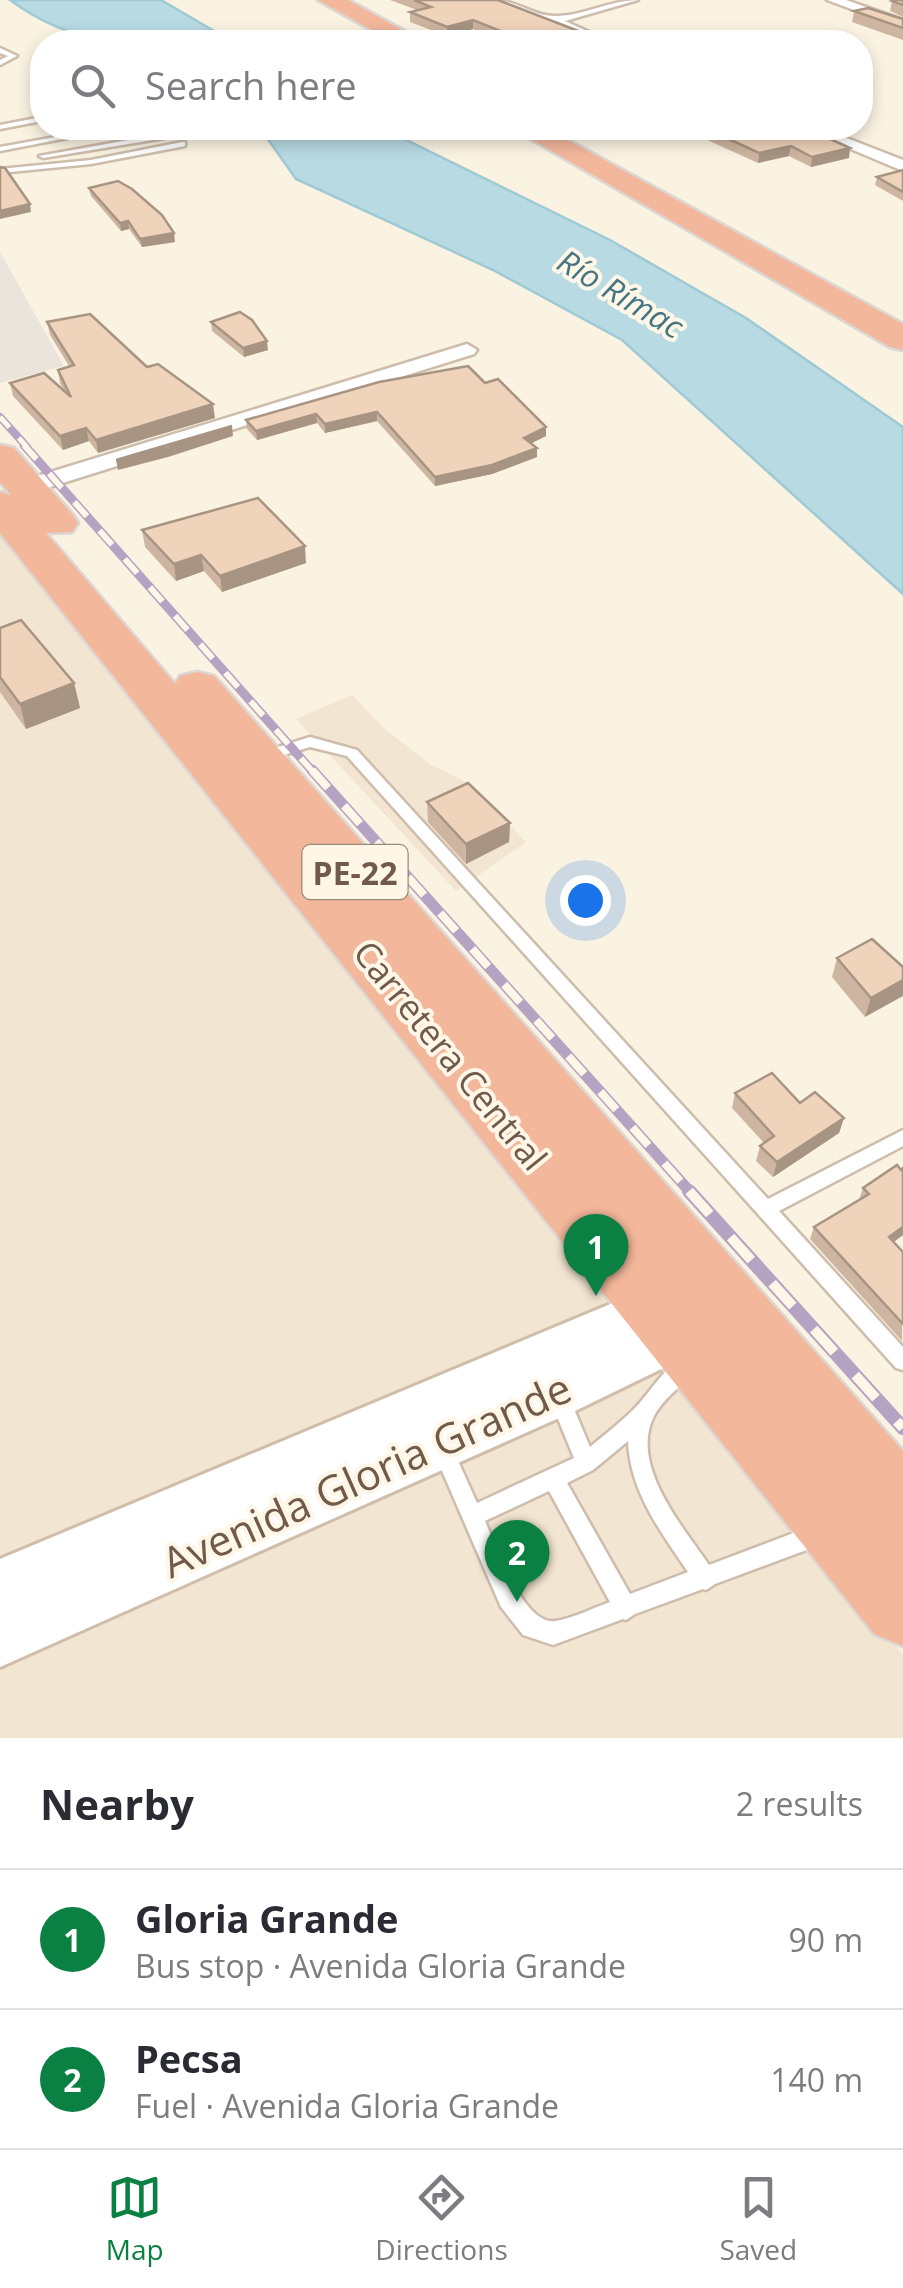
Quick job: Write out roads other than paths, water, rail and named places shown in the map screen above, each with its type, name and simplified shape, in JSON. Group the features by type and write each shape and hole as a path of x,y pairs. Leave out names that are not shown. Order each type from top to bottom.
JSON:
{"highway":[{"path":"321,4 357,30"},
{"path":"321,4 383,30"},
{"path":"547,140 903,339"},
{"path":"594,140 903,309"},
{"name":"Carretera Central","path":"8,483 258,758 695,1318"},
{"name":"Carretera Central","path":"8,483 695,1318 871,1519 903,1605"}],"street":[{"path":"500,0 574,30"},
{"path":"552,21 632,0"},
{"path":"832,0 903,24"},
{"path":"839,140 903,166"},
{"path":"8,483 467,350"},
{"name":"Avenida Gloria Grande","path":"0,1635 557,1391 695,1318"},
{"name":"Avenida Gloria Grande","path":"0,1590 695,1318"}],"lane":[{"path":"0,50 14,56 0,63"},
{"path":"0,126 30,120"},
{"path":"2,159 60,140"},
{"path":"2,159 71,140"},
{"path":"2,159 161,140"},
{"path":"2,159 91,162 166,140"},
{"path":"258,758 310,742 352,753 903,1361"},
{"path":"764,1210 903,1137"},
{"path":"695,1318 643,1415 637,1453 652,1495 706,1578"},
{"path":"557,1391 586,1463"},
{"path":"473,1516 586,1463 643,1415"},
{"path":"440,1442 510,1599 531,1627 553,1634 871,1519"},
{"path":"554,1480 626,1609"}],"water":[{"path":"10,0 161,0 212,30 64,30"},
{"name":"Río Rímac","path":"268,140 406,140 610,240 746,318 903,427 903,594 622,340 493,270 296,179"}],"railway":[{"path":"0,417 27,447"},
{"path":"24,445 314,773"},
{"path":"312,770 692,1194"},
{"path":"689,1191 903,1428"}],"place":[{"name":"Gloria Grande","path":"596,1296"},
{"name":"Pecsa","path":"517,1602"}]}
